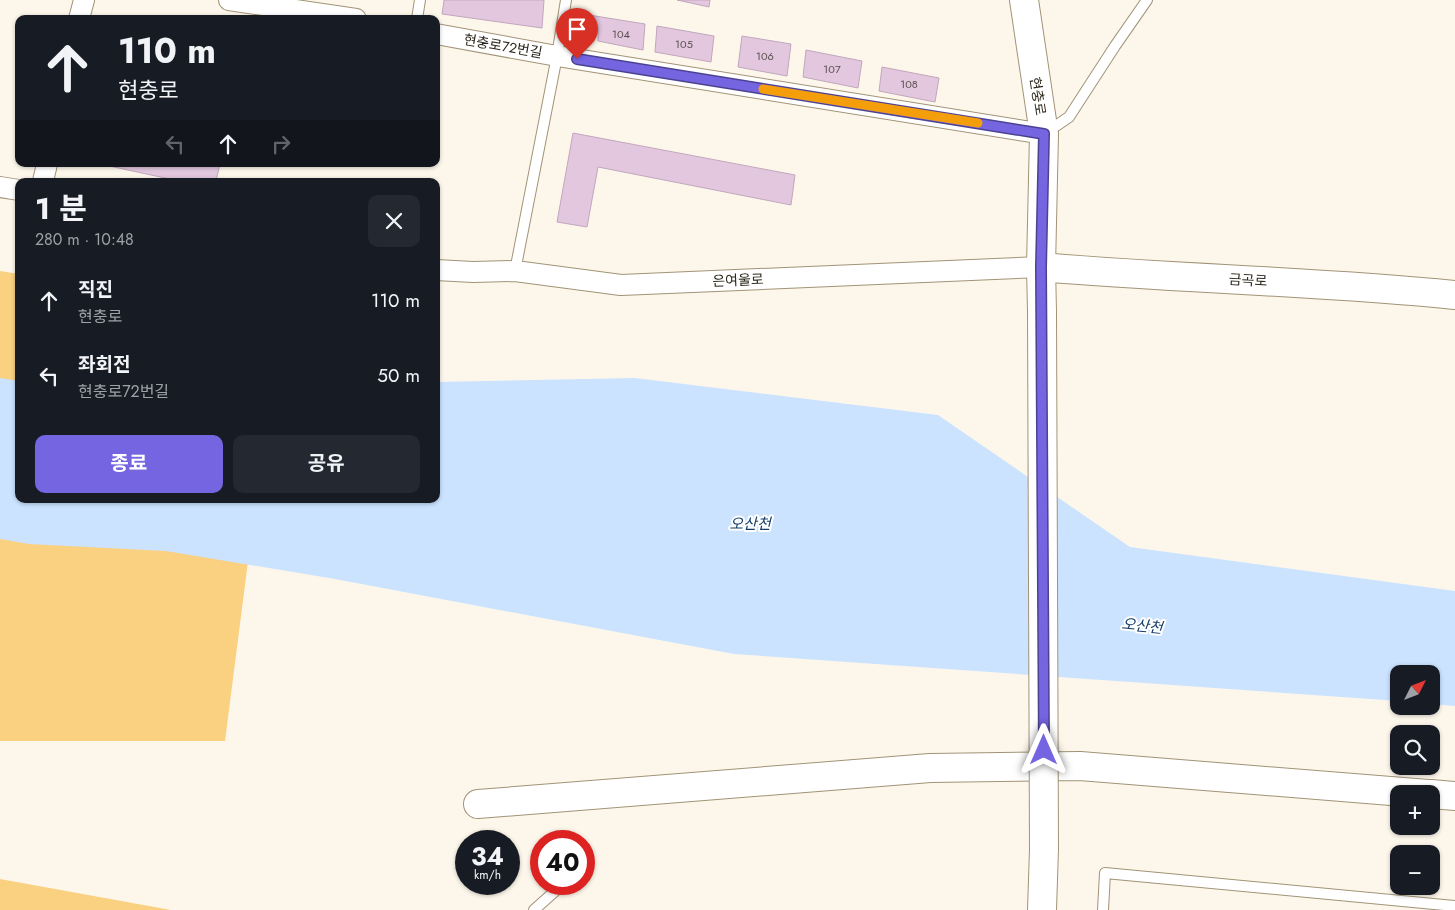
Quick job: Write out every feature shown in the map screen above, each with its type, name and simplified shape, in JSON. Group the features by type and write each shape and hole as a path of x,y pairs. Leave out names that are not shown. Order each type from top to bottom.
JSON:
{"street":[{"path":"81,15 84,0"},
{"path":"228,0 342,11"},
{"name":"현충로","path":"1024,0 1044,134 1041,267 1044,849 1042,910"},
{"name":"현충로72번길","path":"440,35 557,56 1044,134"},
{"path":"0,188 15,190"},
{"name":"은여울로","path":"440,270 515,271 621,285 1041,267"},
{"name":"금곡로","path":"1041,267 1095,272 1386,288 1455,295"},
{"path":"478,804 930,768 1080,766 1390,791"},
{"path":"1440,795 1455,796"}],"lane":[{"path":"418,15 420,0"},
{"path":"515,271 557,56 566,0"},
{"path":"1044,134 1070,117 1147,0"},
{"path":"1103,910 1106,873 1455,906"},
{"path":"534,910 551,895"}],"shaded area":[{"path":"0,271 15,273 15,503 255,503 225,741 0,741"},
{"path":"0,879 171,910 0,910"}],"water":[{"name":"오산천","path":"0,378 15,380 15,503 440,503 440,382 635,378 938,415 1130,547 1455,591 1455,706 1440,705 1440,665 1390,665 1390,700 734,654 335,579 166,551 29,544 0,539"}],"building":[{"path":"444,0 544,0 542,28 442,14"},
{"path":"677,0 710,0 709,7"},
{"path":"589,15 645,24 643,50 598,41 598,28 588,26"},
{"path":"657,26 714,36 711,62 655,52"},
{"path":"742,36 791,44 787,76 738,67"},
{"path":"806,50 862,61 858,88 803,77"},
{"path":"882,67 939,78 935,102 879,91"},
{"path":"573,133 795,175 791,205 598,167 587,227 557,222"},
{"path":"114,167 219,167 217,178 165,178"}],"slow traffic":[{"path":"763,89 978,123"}],"route":[{"path":"577,59 1044,134 1041,267 1044,750"}]}
